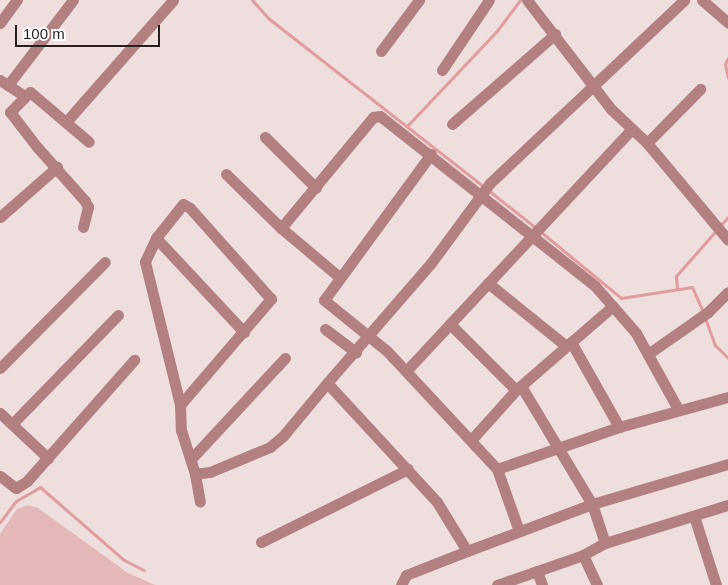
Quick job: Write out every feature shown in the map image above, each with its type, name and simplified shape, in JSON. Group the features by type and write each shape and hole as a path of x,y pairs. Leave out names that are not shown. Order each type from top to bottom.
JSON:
{"street":[{"path":"0,23 17,0"},
{"path":"25,96 4,82 73,0"},
{"path":"66,122 173,0"},
{"path":"381,51 419,0"},
{"path":"442,70 489,0"},
{"path":"528,0 611,109 647,143 721,232"},
{"path":"195,474 210,472 270,447 283,436 430,263 485,191 593,85 684,0"},
{"path":"702,0 728,23"},
{"path":"452,124 555,34"},
{"path":"647,143 700,89"},
{"path":"83,226 88,207 57,167 10,115 30,92 90,142"},
{"path":"281,228 376,116 485,191 614,306 648,354 678,409"},
{"path":"407,370 632,129"},
{"path":"265,136 316,188"},
{"path":"431,154 338,276 327,293 326,304 369,335 407,370 472,439 497,469 519,531"},
{"path":"0,217 57,167"},
{"path":"226,174 281,228 338,276"},
{"path":"180,405 270,303 270,296 187,204 183,204 156,238 145,262 180,405 181,430 195,474 200,502"},
{"path":"156,238 244,332"},
{"path":"0,368 105,262"},
{"path":"488,283 568,344 619,427"},
{"path":"648,354 708,312 728,292"},
{"path":"472,439 519,388 614,306"},
{"path":"12,424 118,315"},
{"path":"450,324 519,388 560,447 592,504 605,543"},
{"path":"325,329 356,352"},
{"path":"190,459 284,358"},
{"path":"0,476 12,486 20,487 134,360"},
{"path":"327,383 437,502 467,551"},
{"path":"497,469 619,427 678,409 728,397"},
{"path":"0,413 48,458"},
{"path":"401,585 406,575 519,531 592,504 728,464"},
{"path":"261,542 408,469"},
{"path":"497,585 583,555 605,543 728,505"},
{"path":"694,516 716,585"},
{"path":"583,555 597,585"},
{"path":"537,571 542,585"}],"shaded area":[{"path":"28,505 38,508 128,573 155,585 0,585 0,534 17,509"}],"waterway":[{"path":"252,0 268,18 483,186"},
{"path":"407,126 496,32 520,0"},
{"path":"728,58 725,64 728,78"},
{"path":"488,190 536,228"},
{"path":"677,288 676,276 728,217"},
{"path":"541,232 621,298 692,287 703,312"},
{"path":"705,318 715,345 728,358"},
{"path":"0,522 16,501 40,487 124,560 144,570"}]}
